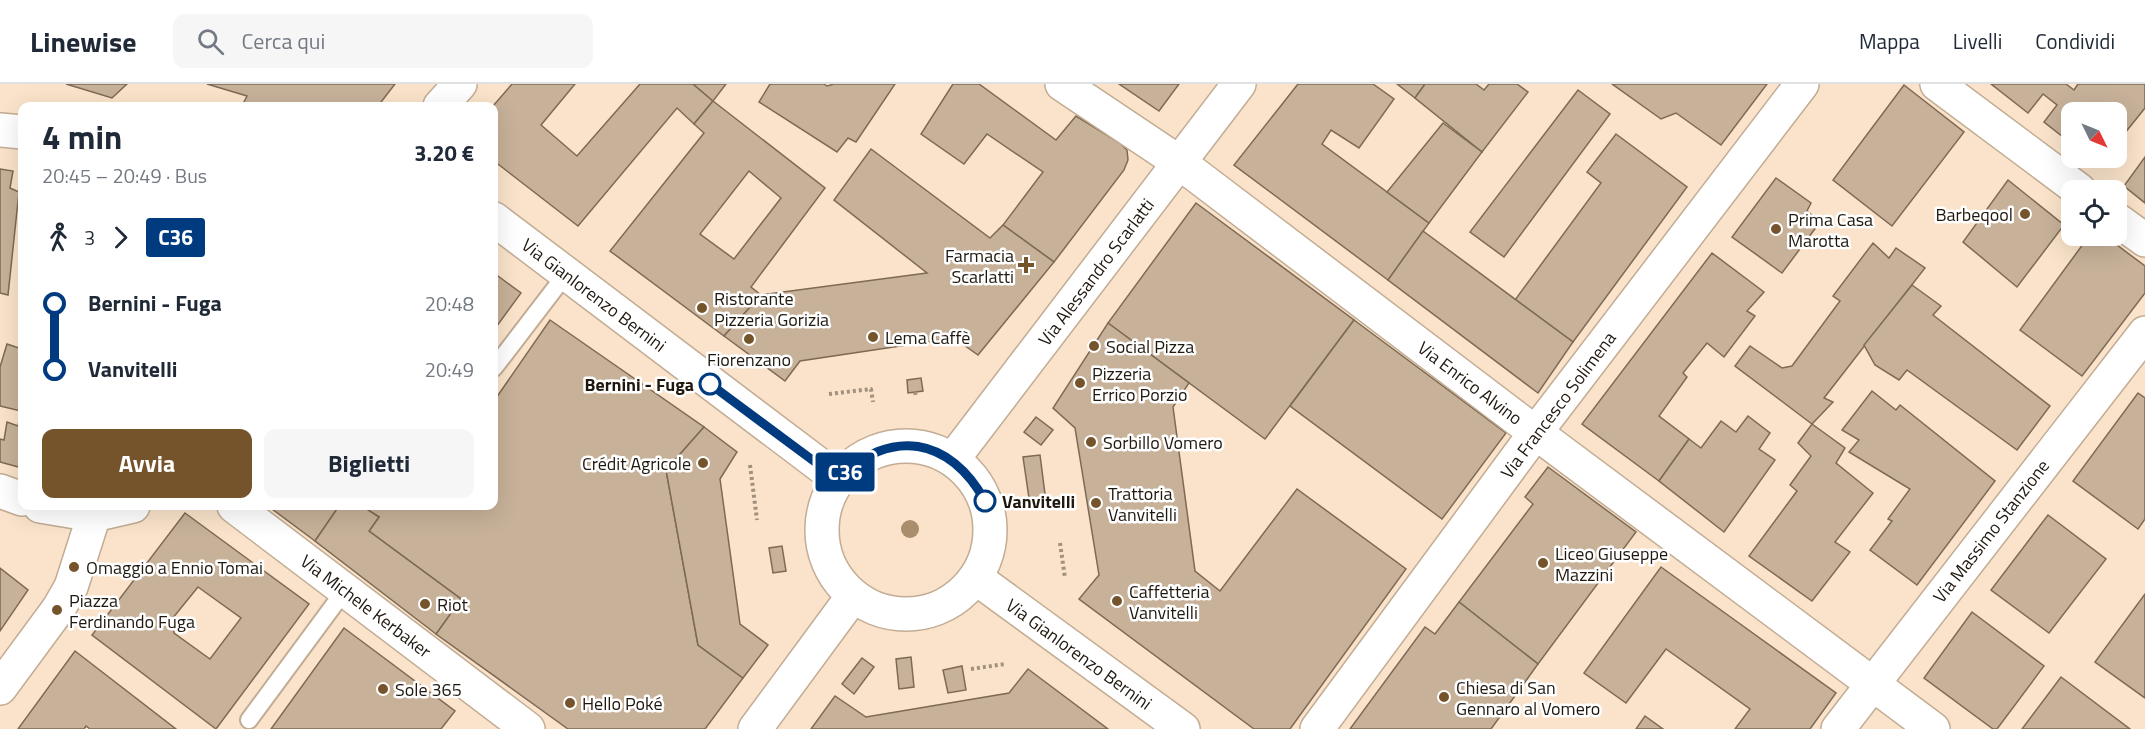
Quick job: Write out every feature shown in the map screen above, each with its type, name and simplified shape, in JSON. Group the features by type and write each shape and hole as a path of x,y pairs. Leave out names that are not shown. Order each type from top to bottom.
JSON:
{"street":[{"name":"Via Enrico Alvino","path":"1062,84 1180,163 1873,684 1919,724"},
{"name":"Via Alessandro Scarlatti","path":"953,459 1239,84"},
{"name":"Via Francesco Solimena","path":"1317,729 1536,432 1802,84"},
{"path":"1937,84 2066,180"},
{"path":"0,130 18,132"},
{"name":"Via Gianlorenzo Bernini","path":"498,222 838,479"},
{"path":"2127,227 2145,240"},
{"name":"Via Massimo Stanzione","path":"1838,729 2145,333"},
{"path":"900,446 927,448 953,459 972,477 985,501 990,525 987,553 976,578 957,597 940,606 932,610 905,615 878,610 853,596 834,574 823,546 822,519 827,496 838,479 851,466 872,452 900,446"},
{"path":"0,491 18,498"},
{"path":"67,510 94,514 114,510"},
{"name":"Via Michele Kerbaker","path":"239,510 528,729"},
{"path":"3,682 59,608 71,587 94,514"},
{"name":"Via Gianlorenzo Bernini","path":"976,578 1184,729"},
{"path":"755,729 853,596"}],"lane":[{"path":"498,363 566,274"},
{"path":"249,720 345,590"}],"path":[{"path":"829,394 871,389 873,402"},
{"path":"750,465 758,520"},
{"path":"1060,543 1065,578"},
{"path":"971,669 1005,664"}],"building":[{"path":"66,84 127,84 112,98"},
{"path":"207,84 395,84 381,102 244,102 247,96"},
{"path":"512,84 575,84 541,125 577,156 640,84 693,84 713,101 694,124 677,108 578,226 498,164 496,102"},
{"path":"693,84 726,84 713,101"},
{"path":"770,84 824,84 827,86 895,84 856,142 848,138 837,152 759,102"},
{"path":"953,84 979,84 1056,140 1076,116 1120,143 1127,150 1128,160 1124,170 1054,262 1003,225 1043,172 987,134 964,164 921,134"},
{"path":"1119,84 1179,84 1159,111"},
{"path":"1298,84 1373,84 1394,99 1359,148 1331,130 1322,144 1429,223 1388,280 1234,165"},
{"path":"1397,84 1425,84 1415,98"},
{"path":"1425,84 1476,84 1484,90 1489,84 1517,84 1528,92 1482,152 1415,98"},
{"path":"1612,84 1767,84 1721,145 1676,113 1661,119"},
{"path":"1991,84 2066,84 2074,90 2078,84 2145,84 2145,108 2127,130 2127,102 2061,102 2061,135 2044,122 2057,105 2043,94 2028,113"},
{"path":"1904,85 1964,132 1892,226 1833,180"},
{"path":"1578,90 1610,114 1504,257 1470,232"},
{"path":"713,101 825,188 751,287 761,295 724,336 610,251 704,133 694,124","holes":["749,171 781,198 734,259 700,234"]},
{"path":"1443,123 1482,152 1429,223 1387,192"},
{"path":"1616,134 1687,187 1573,342 1515,300 1601,183 1587,172"},
{"path":"871,149 990,238 1003,225 1054,262 978,355 954,338 800,361 785,381 724,336 761,295 927,273 834,200"},
{"path":"2145,157 2145,203 2127,188 2127,182"},
{"path":"0,169 13,171 10,188 18,192 18,201 8,295 0,293"},
{"name":"Prima Casa Marotta","path":"1776,178 1811,203 1807,211 1820,222 1782,273 1732,237"},
{"path":"2008,180 2061,223 2061,229 2017,287 1963,242"},
{"path":"1196,203 1354,320 1265,439 1108,323"},
{"path":"1423,231 1573,342 1538,393 1388,280"},
{"path":"1873,243 1889,258 1896,248 1925,268 1824,398 1833,402 1812,424 1735,366 1750,346 1782,368 1792,366 1840,301 1833,296"},
{"path":"2082,246 2118,246 2145,266 2145,293 2082,376 2020,330"},
{"path":"1712,253 1764,292 1747,311 1755,316 1724,357 1707,343 1683,373 1687,377 1659,416 1689,439 1659,481 1582,424"},
{"path":"498,276 521,293 498,325"},
{"path":"1912,285 1941,306 1933,315 2050,406 2017,450 1907,370 1899,380 1875,365 1864,345"},
{"path":"550,320 704,427 666,470 698,645 743,678 705,729 568,729 436,634 461,599 369,531 379,517 368,510 498,510 498,395"},
{"path":"1354,320 1506,433 1442,519 1290,406"},
{"path":"1108,323 1189,383 1173,407 1195,571 1220,591 1297,489 1406,569 1290,729 1254,729 1079,599 1099,575 1075,428 1053,408"},
{"path":"7,344 18,348 18,410 0,406 0,367"},
{"path":"921,378 923,391 908,393 907,380"},
{"path":"1872,391 1896,410 1900,405 1995,481 1917,585 1870,550 1892,521 1888,519 1910,489 1849,452 1859,440 1842,430"},
{"path":"2138,393 2145,398 2145,519 2138,529 2073,481"},
{"path":"1748,416 1770,433 1759,449 1775,460 1724,532 1659,481 1689,439 1701,448 1721,421 1736,432"},
{"path":"1036,417 1053,430 1041,445 1024,432"},
{"path":"7,422 18,426 18,467 0,462 0,439 4,440"},
{"path":"1812,424 1845,448 1836,463 1873,493 1835,542 1850,552 1812,601 1749,556 1797,491 1790,485 1811,456 1798,443"},
{"path":"704,427 737,452 720,479 740,624 768,645 743,678 698,645 666,470"},
{"path":"1040,455 1046,502 1030,505 1023,457"},
{"name":"Liceo Giuseppe Mazzini","path":"1548,467 1636,532 1538,664 1459,602 1533,504 1525,497"},
{"path":"273,510 336,510 315,541"},
{"path":"336,510 368,510 379,517 369,531 461,599 436,634 315,541"},
{"path":"185,513 309,604 216,729 92,635","holes":["198,587 241,618 210,659 174,633 172,619"]},
{"path":"2048,515 2106,559 2049,633 1991,590"},
{"path":"782,546 786,571 773,573 769,548"},
{"path":"1661,567 1836,693 1810,729 1735,729 1750,709 1666,649 1626,703 1584,673"},
{"path":"0,568 28,590 0,631"},
{"path":"2145,594 2145,698 2095,662"},
{"name":"Chiesa di San Gennaro al Vomero","path":"1459,602 1538,664 1491,729 1350,729 1425,627 1435,634"},
{"path":"1972,612 2044,666 1997,729 1993,729 1924,678"},
{"path":"344,628 455,711 441,729 271,729"},
{"path":"75,651 176,729 90,729 86,726 84,729 18,729"},
{"path":"911,657 914,687 899,689 896,659"},
{"path":"862,658 874,667 854,694 842,684"},
{"path":"962,666 966,690 948,693 943,670"},
{"path":"1028,669 1108,729 811,729 835,696 866,717 1009,693"},
{"path":"2061,677 2130,729 2022,729"},
{"path":"1645,716 1663,729 1636,729"}],"bus line":[{"name":"C36","path":"710,384 838,479 851,466 872,452 900,446 927,448 953,459 972,477 985,501"}],"place":[{"name":"Barbeqool","path":"2025,214"},
{"name":"Prima Casa Marotta","path":"1776,229"},
{"name":"Farmacia Scarlatti","path":"1026,265"},
{"name":"Ristorante Pizzeria Gorizia","path":"702,308"},
{"name":"Lema Caffè","path":"873,337"},
{"name":"Fiorenzano","path":"749,339"},
{"name":"Social Pizza","path":"1094,346"},
{"name":"Pizzeria Errico Porzio","path":"1080,383"},
{"name":"Bernini - Fuga","path":"710,384"},
{"name":"Sorbillo Vomero","path":"1091,442"},
{"name":"Crédit Agricole","path":"703,463"},
{"name":"Vanvitelli","path":"985,501"},
{"name":"Trattoria Vanvitelli","path":"1096,503"},
{"name":"Liceo Giuseppe Mazzini","path":"1543,563"},
{"name":"Omaggio a Ennio Tomai","path":"74,567"},
{"name":"Caffetteria Vanvitelli","path":"1117,601"},
{"name":"Riot","path":"425,604"},
{"name":"Piazza Ferdinando Fuga","path":"57,610"},
{"name":"Sole 365","path":"383,689"},
{"name":"Chiesa di San Gennaro al Vomero","path":"1444,697"},
{"name":"Hello Poké","path":"570,703"}]}
